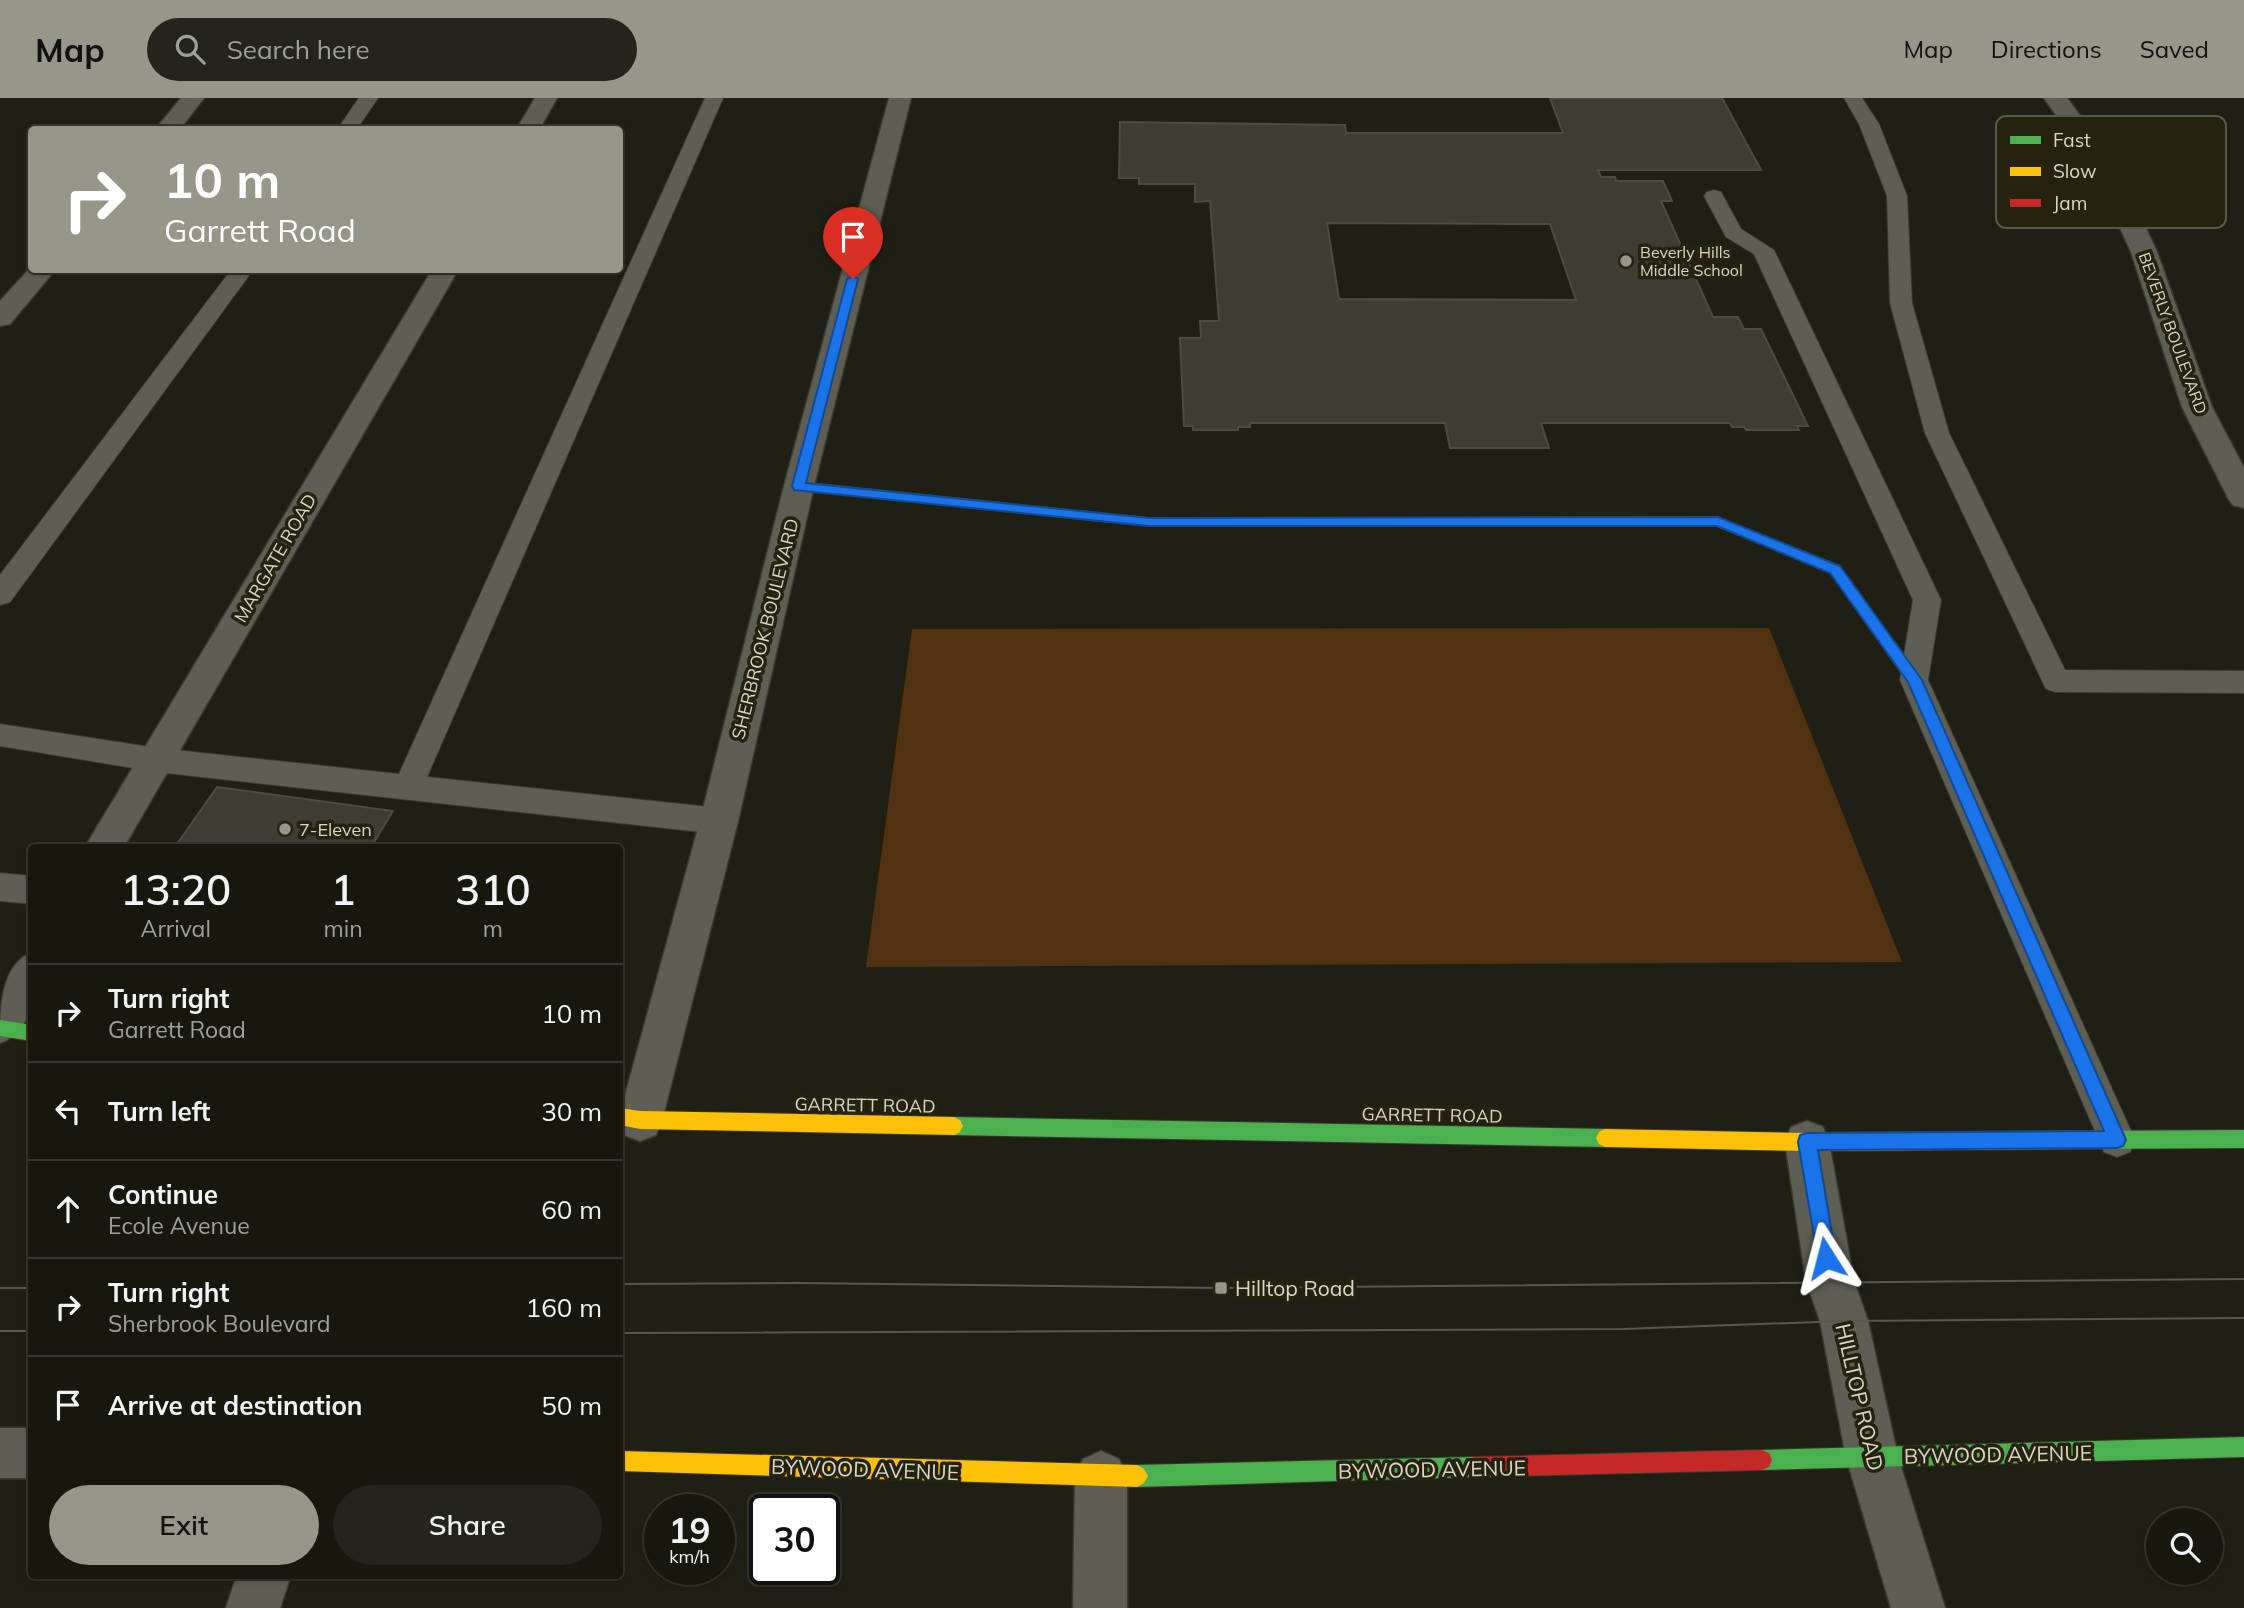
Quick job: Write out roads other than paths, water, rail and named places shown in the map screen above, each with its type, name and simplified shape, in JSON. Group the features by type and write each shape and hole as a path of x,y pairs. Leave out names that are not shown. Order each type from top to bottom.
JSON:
{"street":[{"path":"169,126 193,98"},
{"path":"529,126 546,98"},
{"name":"SHERBROOK BOULEVARD","path":"630,1119 719,821 799,486 900,98"},
{"name":"BEVERLY BOULEVARD","path":"2055,98 2068,116"},
{"name":"BEVERLY BOULEVARD","path":"2133,228 2144,252 2197,407 2244,498"},
{"path":"0,317 39,273"},
{"name":"MARGATE ROAD","path":"106,844 443,273"},
{"path":"799,486 1149,522 1718,522 1835,569 1914,680"},
{"path":"28,978 0,1026 28,1032"},
{"name":"GARRETT ROAD","path":"630,1119 1807,1142 2244,1139"},
{"name":"HILLTOP ROAD","path":"1807,1142 1830,1281 1844,1321 1872,1457 1918,1608"},
{"name":"BYWOOD AVENUE","path":"623,1461 1101,1477 2244,1447"},
{"path":"0,1453 28,1453"},
{"path":"1100,1608 1101,1477"},
{"path":"253,1608 263,1579"}],"lane":[{"path":"349,126 369,98"},
{"path":"408,787 715,98"},
{"path":"1853,98 1869,124 1897,196 1901,303 1937,433 2056,681 2244,682"},
{"path":"1714,196 1733,233 1763,250 1927,600 1914,680 2117,1140"},
{"path":"0,595 240,273"},
{"path":"0,735 156,760 719,821"},
{"path":"0,887 28,890"}],"tram line":[{"path":"623,1284 796,1283 1221,1288 2244,1279"},
{"path":"0,1288 28,1288"},
{"path":"623,1333 1623,1329 1844,1321 2244,1318"},
{"path":"0,1331 28,1331"}],"place":[{"name":"Beverly Hills Middle School","path":"1626,261"},
{"name":"7-Eleven","path":"285,829"},
{"name":"Hilltop Road","path":"1221,1288"}]}
